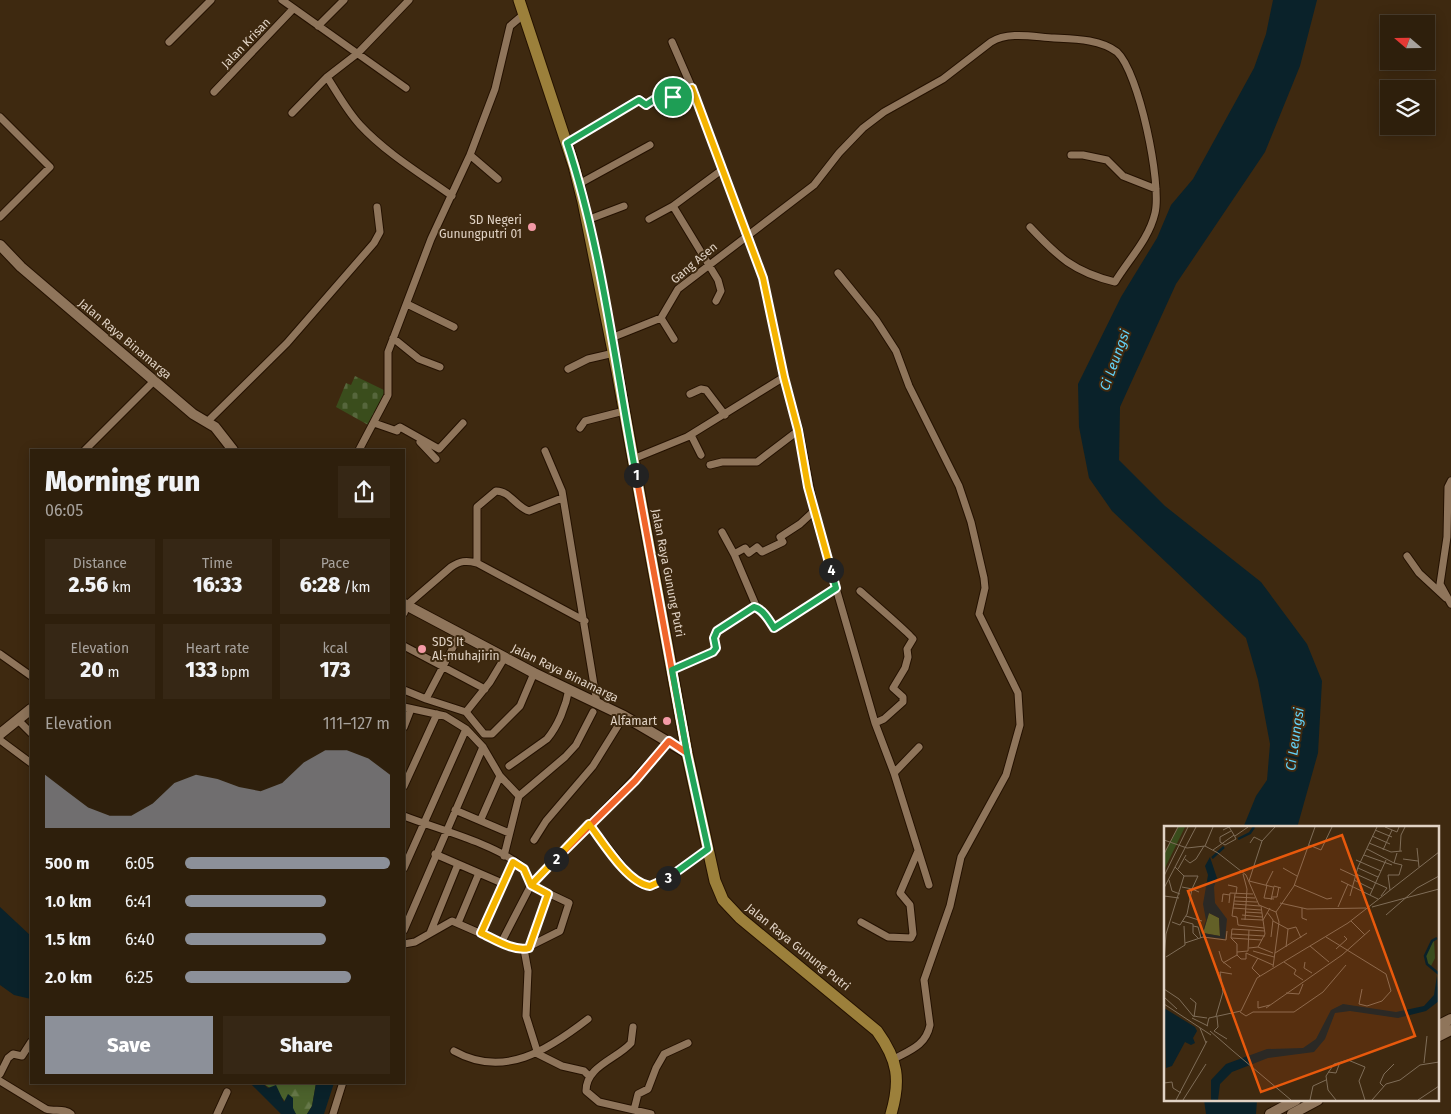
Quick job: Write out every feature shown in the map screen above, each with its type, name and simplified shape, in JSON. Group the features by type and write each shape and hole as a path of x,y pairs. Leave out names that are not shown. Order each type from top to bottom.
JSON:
{"main road":[{"name":"Jalan Raya Gunung Putri","path":"519,0 579,184 614,353 687,753 718,891 730,909 766,941 867,1021 886,1043 894,1059 897,1073 897,1088 891,1114"}],"street":[{"path":"169,42 211,0"},
{"path":"282,0 406,88"},
{"path":"318,26 344,0"},
{"path":"292,113 327,77 358,54 409,0"},
{"name":"Jalan Krisan","path":"214,92 293,9"},
{"path":"360,449 388,395 387,358 393,338 431,239 470,155 494,90 510,26 523,15"},
{"name":"Gang Asen","path":"661,318 678,289 814,185 839,153 863,128 884,112 944,79 991,42 1006,36 1076,39 1098,43 1118,54 1128,70 1146,118 1156,189 1156,210 1147,235 1115,282 1094,276 1057,256 1030,227"},
{"path":"672,42 692,88 746,237 763,278 784,377 798,430 814,511 875,723 894,773 929,885"},
{"path":"327,77 347,109 361,125 406,163 452,196"},
{"path":"567,143 639,100 648,105 665,93 674,98 692,88"},
{"path":"0,117 50,167 0,217"},
{"path":"579,184 650,145"},
{"path":"470,155 498,179"},
{"path":"1072,155 1083,155 1107,160 1123,176 1156,189"},
{"path":"649,219 673,206 722,169"},
{"path":"587,220 624,206"},
{"path":"673,206 721,289 716,301"},
{"path":"207,422 287,343 374,243 380,232 377,207"},
{"name":"Jalan Raya Binamarga","path":"0,245 21,267 154,381 193,414 219,431 232,449"},
{"path":"838,273 891,341 909,386 959,486 971,522 984,578 985,588 979,614 1014,684 1020,715 1018,736 1006,775 960,857 950,906 924,980 930,1025 929,1032 923,1043 894,1059"},
{"path":"407,304 454,327"},
{"path":"611,338 661,318 674,339"},
{"path":"393,338 418,359 440,367"},
{"path":"568,369 588,359 614,353"},
{"path":"633,459 662,449 691,435 784,377"},
{"path":"86,449 154,381"},
{"path":"690,394 701,389 706,390 725,415"},
{"path":"580,428 584,421 624,411"},
{"path":"374,423 395,430 422,444 436,459"},
{"path":"395,430 400,427 439,449 463,423"},
{"path":"710,465 722,462 757,462 798,430"},
{"path":"691,435 701,455"},
{"path":"504,856 519,796 571,751 595,707 585,621 561,484 545,451"},
{"path":"1450,602 1440,584 1449,539 1448,487 1451,481"},
{"path":"477,563 475,514 479,504 496,491 504,492 520,507 529,511 562,498"},
{"path":"734,554 745,548 749,553 757,546 762,552 769,551 783,542 780,537 782,535 794,528 814,511"},
{"path":"722,532 758,608 774,628 836,588"},
{"path":"1407,556 1426,580 1450,602"},
{"path":"405,607 459,562 468,560 477,563 585,621"},
{"path":"860,591 891,620 909,633 913,639 907,649 908,658 905,668 893,688 903,697 903,702 884,719 875,723"},
{"name":"Jalan Raya Binamarga","path":"405,607 569,689 595,707 624,716 687,753"},
{"path":"672,670 713,652 716,648 714,638 717,631 754,607 758,608"},
{"path":"426,699 460,634"},
{"path":"405,647 485,689"},
{"path":"0,654 30,675"},
{"path":"466,712 485,689 505,658"},
{"path":"405,690 466,712 484,734 492,734 520,706 534,673"},
{"path":"509,766 552,734 567,700 569,689"},
{"path":"405,721 407,708 454,720 466,728 483,748 500,776 519,796"},
{"path":"0,734 30,710"},
{"path":"405,784 436,714"},
{"path":"534,840 546,821 593,766 624,716"},
{"path":"18,720 30,732"},
{"path":"406,856 424,824 466,728"},
{"path":"0,740 30,762"},
{"path":"501,942 531,885 589,824 635,781 669,741"},
{"path":"894,773 919,747"},
{"path":"405,928 435,854 483,748"},
{"path":"481,819 500,776"},
{"path":"455,810 509,832"},
{"path":"405,816 446,830 504,856 524,869 531,885 569,903 570,907 560,931 526,948 501,942 452,921 414,942 405,944"},
{"path":"589,824 630,876 642,885 656,885 708,849"},
{"path":"861,922 888,938 911,938 913,934 910,905 900,893 918,851"},
{"path":"435,854 502,883"},
{"path":"481,933 513,862"},
{"path":"430,933 458,864"},
{"path":"458,923 479,873"},
{"path":"548,894 526,948 528,971 526,1016 538,1054 562,1066 584,1071 590,1077"},
{"path":"454,1051 469,1059 488,1061 513,1060 538,1054 588,1019"},
{"path":"1438,1026 1451,1019"},
{"path":"633,1028 633,1038 628,1046 590,1077 586,1091 599,1102 651,1114"},
{"path":"1438,1036 1451,1030"},
{"path":"634,1110 636,1097 648,1089 664,1054 688,1043"},
{"path":"0,1074 8,1058 13,1054 22,1056 30,1044"},
{"path":"0,1081 46,1109 53,1111 65,1110 71,1114"},
{"path":"333,1114 342,1084"},
{"path":"217,1114 227,1092"},
{"path":"1270,1114 1292,1102"},
{"path":"1292,1114 1314,1102"}],"green space":[{"path":"355,376 386,391 370,426 336,407 346,383 351,385"},
{"path":"264,1084 316,1084 312,1106 307,1114 296,1114 278,1093"}],"water":[{"name":"Ci Leungsi","path":"1273,0 1317,0 1300,66 1265,152 1176,284 1120,407 1119,460 1165,506 1261,582 1307,644 1322,681 1318,753 1298,826 1244,826 1256,796 1267,780 1270,744 1258,680 1246,638 1112,511 1089,478 1079,427 1078,384 1121,297 1157,238 1171,205 1193,179 1254,68 1266,34"},
{"path":"0,907 30,935 30,999 14,995 0,985"},
{"path":"251,1084 263,1084 268,1088 276,1085 284,1102 288,1094 293,1098 293,1108 296,1114 281,1114"},
{"path":"316,1084 334,1084 324,1114 307,1114 312,1106"},
{"path":"1204,1102 1257,1102 1256,1114 1206,1114"}],"place":[{"name":"SD Negeri Gunungputri 01","path":"532,227"},
{"name":"SDS It Al-muhajirin","path":"422,649"},
{"name":"Alfamart","path":"667,721"}],"route":[{"path":"673,97 666,92 648,105 639,100 567,143 583,202 611,338 687,753 669,741 635,781 589,824 531,885 548,894 529,948 524,949 508,946 481,933 513,862 524,869 531,885 560,854 589,824 630,876 638,883 650,886 660,883 708,849 687,753 672,670 713,652 716,648 715,633 754,607 758,608 767,617 774,628 836,588 808,487 801,443 792,402 784,377 763,278 746,237 692,88 673,97"}]}
